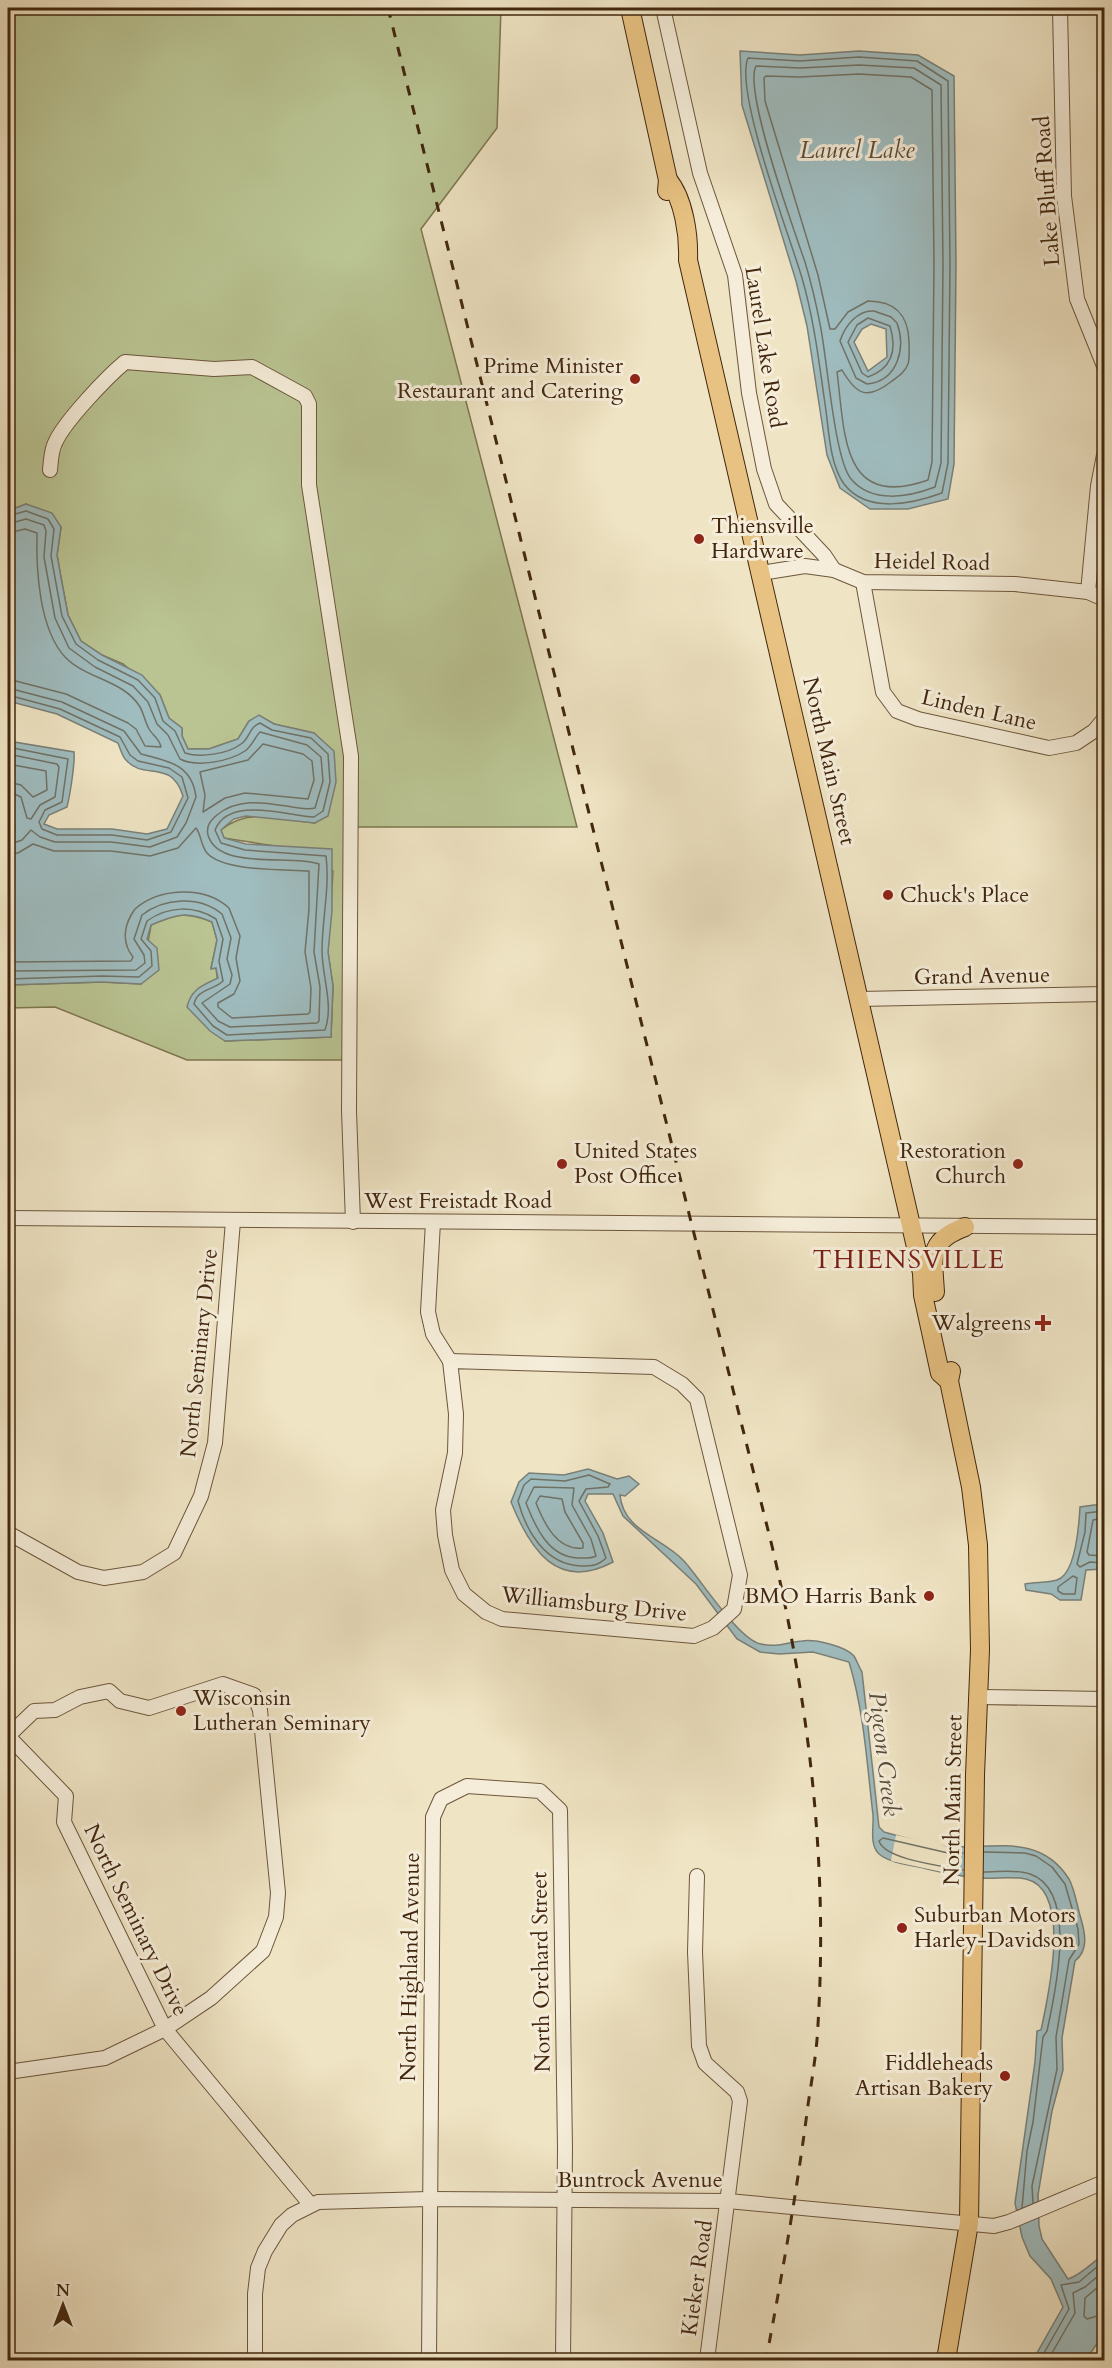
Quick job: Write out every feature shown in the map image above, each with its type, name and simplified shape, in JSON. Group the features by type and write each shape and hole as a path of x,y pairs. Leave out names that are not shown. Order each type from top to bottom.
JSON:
{"main road":[{"name":"North Main Street","path":"630,8 668,180 676,189 689,244 688,260 860,999 909,1226 922,1273 922,1295 940,1373 949,1381"},
{"path":"935,1293 934,1250 943,1237 965,1227"},
{"name":"North Main Street","path":"922,1273 935,1293 952,1366 949,1381 971,1487 978,1545 979,1697 969,2223 946,2361"}],"street":[{"name":"Laurel Lake Road","path":"663,8 700,173 735,275 749,393 764,469 776,504 824,555 834,570"},
{"name":"Lake Bluff Road","path":"1060,8 1065,204 1077,298 1104,366"},
{"path":"50,470 52,450 64,428 114,371 125,362 214,369 252,367 305,396 309,404 309,485 351,756 349,1111 353,1222"},
{"path":"1088,592 1098,486 1104,455"},
{"name":"Heidel Road","path":"761,573 805,566 834,570 863,582 1015,584 1088,592 1104,599"},
{"name":"Linden Lane","path":"863,582 884,692 897,711 930,722 1049,748 1076,743 1094,731 1104,719"},
{"name":"Grand Avenue","path":"860,999 1104,994"},
{"name":"West Freistadt Road","path":"8,1218 1104,1227"},
{"name":"North Seminary Drive","path":"8,1533 78,1572 104,1578 143,1572 174,1553 201,1496 215,1443 233,1221"},
{"name":"Williamsburg Drive","path":"433,1222 428,1312 433,1334 450,1361 456,1414 455,1453 443,1510 445,1535 453,1570 464,1594 486,1612 502,1619 694,1636 724,1617 738,1596 740,1575 704,1420 697,1399 682,1384 654,1367 450,1361"},
{"path":"8,1736 34,1711 55,1710 95,1692 109,1691 120,1701 149,1708 223,1684 254,1695 260,1710 277,1882 276,1917 263,1951 211,1998 165,2029 105,2058 8,2072"},
{"path":"979,1697 1104,1699"},
{"name":"North Seminary Drive","path":"8,1736 66,1796 64,1822 165,2029 310,2204"},
{"name":"North Highland Avenue","path":"429,2361 433,1816 441,1799 467,1786 500,1787"},
{"name":"North Orchard Street","path":"500,1787 540,1791 560,1810 564,2201 563,2361"},
{"name":"Kieker Road","path":"697,1876 695,1953 699,2046 705,2063 737,2092 740,2101 707,2361"},
{"name":"Buntrock Avenue","path":"310,2204 335,2200 429,2199 728,2201 994,2226 1017,2219 1104,2182"},
{"path":"255,2361 255,2294 258,2268 265,2251 281,2225 310,2204"}],"green space":[{"path":"8,8 501,8 497,128 421,229 577,827 350,827 349,1060 187,1060 55,1007 8,1008 8,985 102,982 141,984 151,925 175,916 188,915 212,922 217,940 211,968 216,968 225,1041 331,1037 333,986 328,952 333,871 281,847 224,838 221,830 242,819 266,816 315,823 314,733 274,724 260,716 249,721 238,739 209,749 188,749 182,736 182,728 169,718 160,695 123,664 102,655 81,641 68,615 57,555 61,527 37,509 26,504 8,511"},
{"path":"8,801 12,808 15,829 8,833"}],"water":[{"name":"Laurel Lake","path":"740,51 800,55 859,51 918,55 954,76 956,264 954,464 948,499 908,509 870,509 840,488 827,455 807,326 796,281 742,105","holes":["871,324 886,329 887,357 868,371 854,342 862,329"]},
{"path":"26,504 52,513 61,527 57,555 68,615 81,641 102,655 142,675 160,695 169,718 182,728 182,736 188,749 209,749 238,739 249,721 259,715 274,724 314,733 334,751 336,782 328,816 315,823 246,816 234,819 221,830 224,838 246,844 332,849 332,911 328,952 333,986 331,1037 225,1041 210,1031 187,1007 195,992 218,978 216,968 211,969 217,940 212,922 195,916 175,916 151,925 147,939 157,948 159,970 141,984 102,982 8,985 8,833 15,828 12,808 8,801 8,741 74,752 67,807 49,815 44,824 57,829 112,829 147,834 167,829 183,796 172,777 133,766 122,754 118,743 57,714 8,701 8,511"},
{"path":"588,1469 617,1479 629,1476 639,1484 625,1496 620,1495 628,1517 636,1526 684,1561 731,1621 752,1640 772,1645 802,1641 822,1642 844,1649 854,1656 862,1672 879,1827 884,1832 943,1847 1016,1846 1031,1849 1045,1855 1058,1865 1069,1879 1085,1941 1082,1952 1075,1961 1062,2038 1063,2070 1052,2111 1038,2195 1039,2226 1042,2239 1068,2279 1104,2254 1104,2333 1086,2360 1033,2360 1063,2307 1051,2279 1030,2256 1022,2237 1015,2203 1035,2062 1037,2031 1041,2030 1052,1971 1053,1923 1049,1903 1040,1887 1026,1879 960,1876 896,1862 879,1854 873,1840 873,1815 864,1738 849,1662 813,1652 779,1654 760,1652 737,1639 696,1584 623,1516 613,1494 588,1494 585,1501 603,1533 613,1562 593,1570 576,1572 561,1569 548,1561 527,1535 511,1502 519,1482 529,1473 564,1475"},
{"path":"1104,1505 1104,1569 1086,1570 1081,1600 1060,1600 1051,1594 1026,1590 1025,1584 1053,1581 1063,1576 1068,1569 1075,1548 1080,1507"}],"pier":[{"path":"896,1835 949,1847 947,1873 891,1861"}],"railway":[{"path":"388,8 772,1546 796,1665 813,1784 818,1843 820,1903 818,2024 799,2169 766,2360"}],"place":[{"name":"Prime Minister Restaurant and Catering","path":"635,379"},
{"name":"Thiensville Hardware","path":"699,539"},
{"name":"Chuck's Place","path":"888,895"},
{"name":"United States Post Office","path":"562,1164"},
{"name":"Restoration Church","path":"1018,1164"},
{"name":"Walgreens","path":"1043,1323"},
{"name":"BMO Harris Bank","path":"929,1596"},
{"name":"Wisconsin Lutheran Seminary","path":"181,1711"},
{"name":"Suburban Motors Harley-Davidson","path":"902,1928"},
{"name":"Fiddleheads Artisan Bakery","path":"1005,2076"}],"district":[{"name":"THIENSVILLE","path":"909,1259"}],"water label":[{"name":"Pigeon Creek","path":"884,1754"}]}
